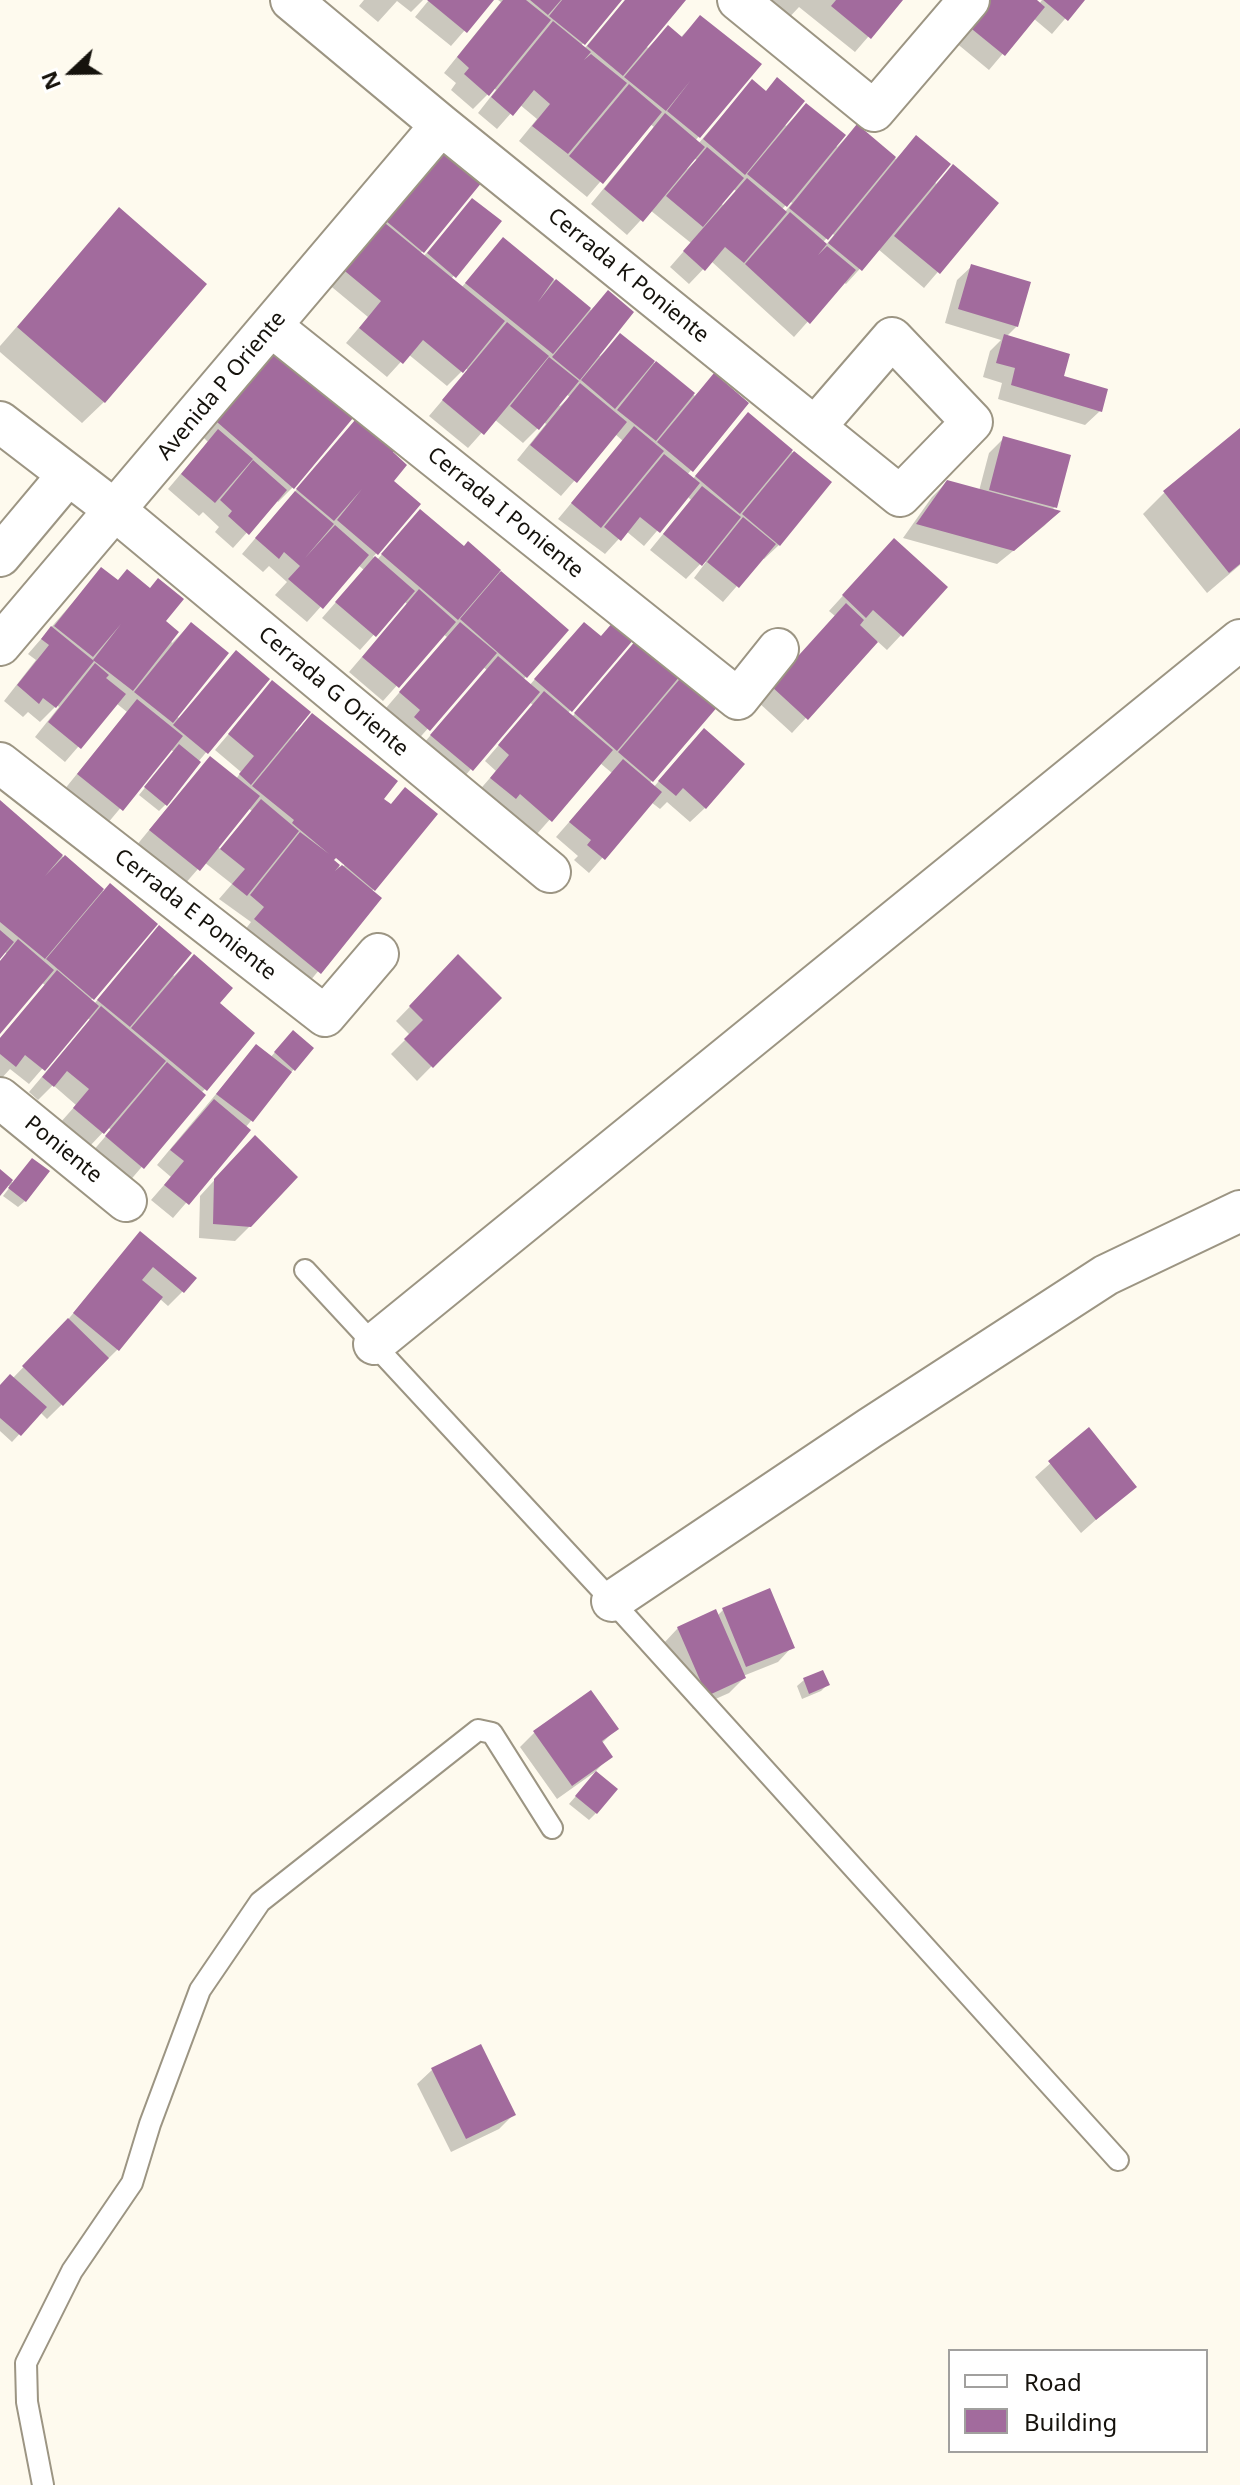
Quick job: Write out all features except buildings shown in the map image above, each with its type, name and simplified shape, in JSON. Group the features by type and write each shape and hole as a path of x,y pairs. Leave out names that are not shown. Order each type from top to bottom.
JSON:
{"street":[{"name":"Cerrada K Poniente","path":"291,0 815,427"},
{"path":"738,0 874,111 969,0"},
{"name":"Avenida P Oriente","path":"0,645 441,125"},
{"name":"Cerrada I Poniente","path":"271,326 738,699 778,649"},
{"name":"Cerrada G Oriente","path":"0,422 116,511 550,872"},
{"path":"0,556 67,476"},
{"path":"374,1344 1240,640"},
{"name":"Cerrada E Poniente","path":"0,763 325,1016 378,954"},
{"name":"Poniente","path":"0,1098 126,1201"},
{"path":"612,1601 1106,1275 1240,1211"}],"lane":[{"path":"305,1270 612,1601 1118,2160"},
{"path":"43,2485 27,2402 26,2363 72,2271 132,2183 150,2124 200,1990 260,1902 478,1730 492,1733 552,1828"}]}
